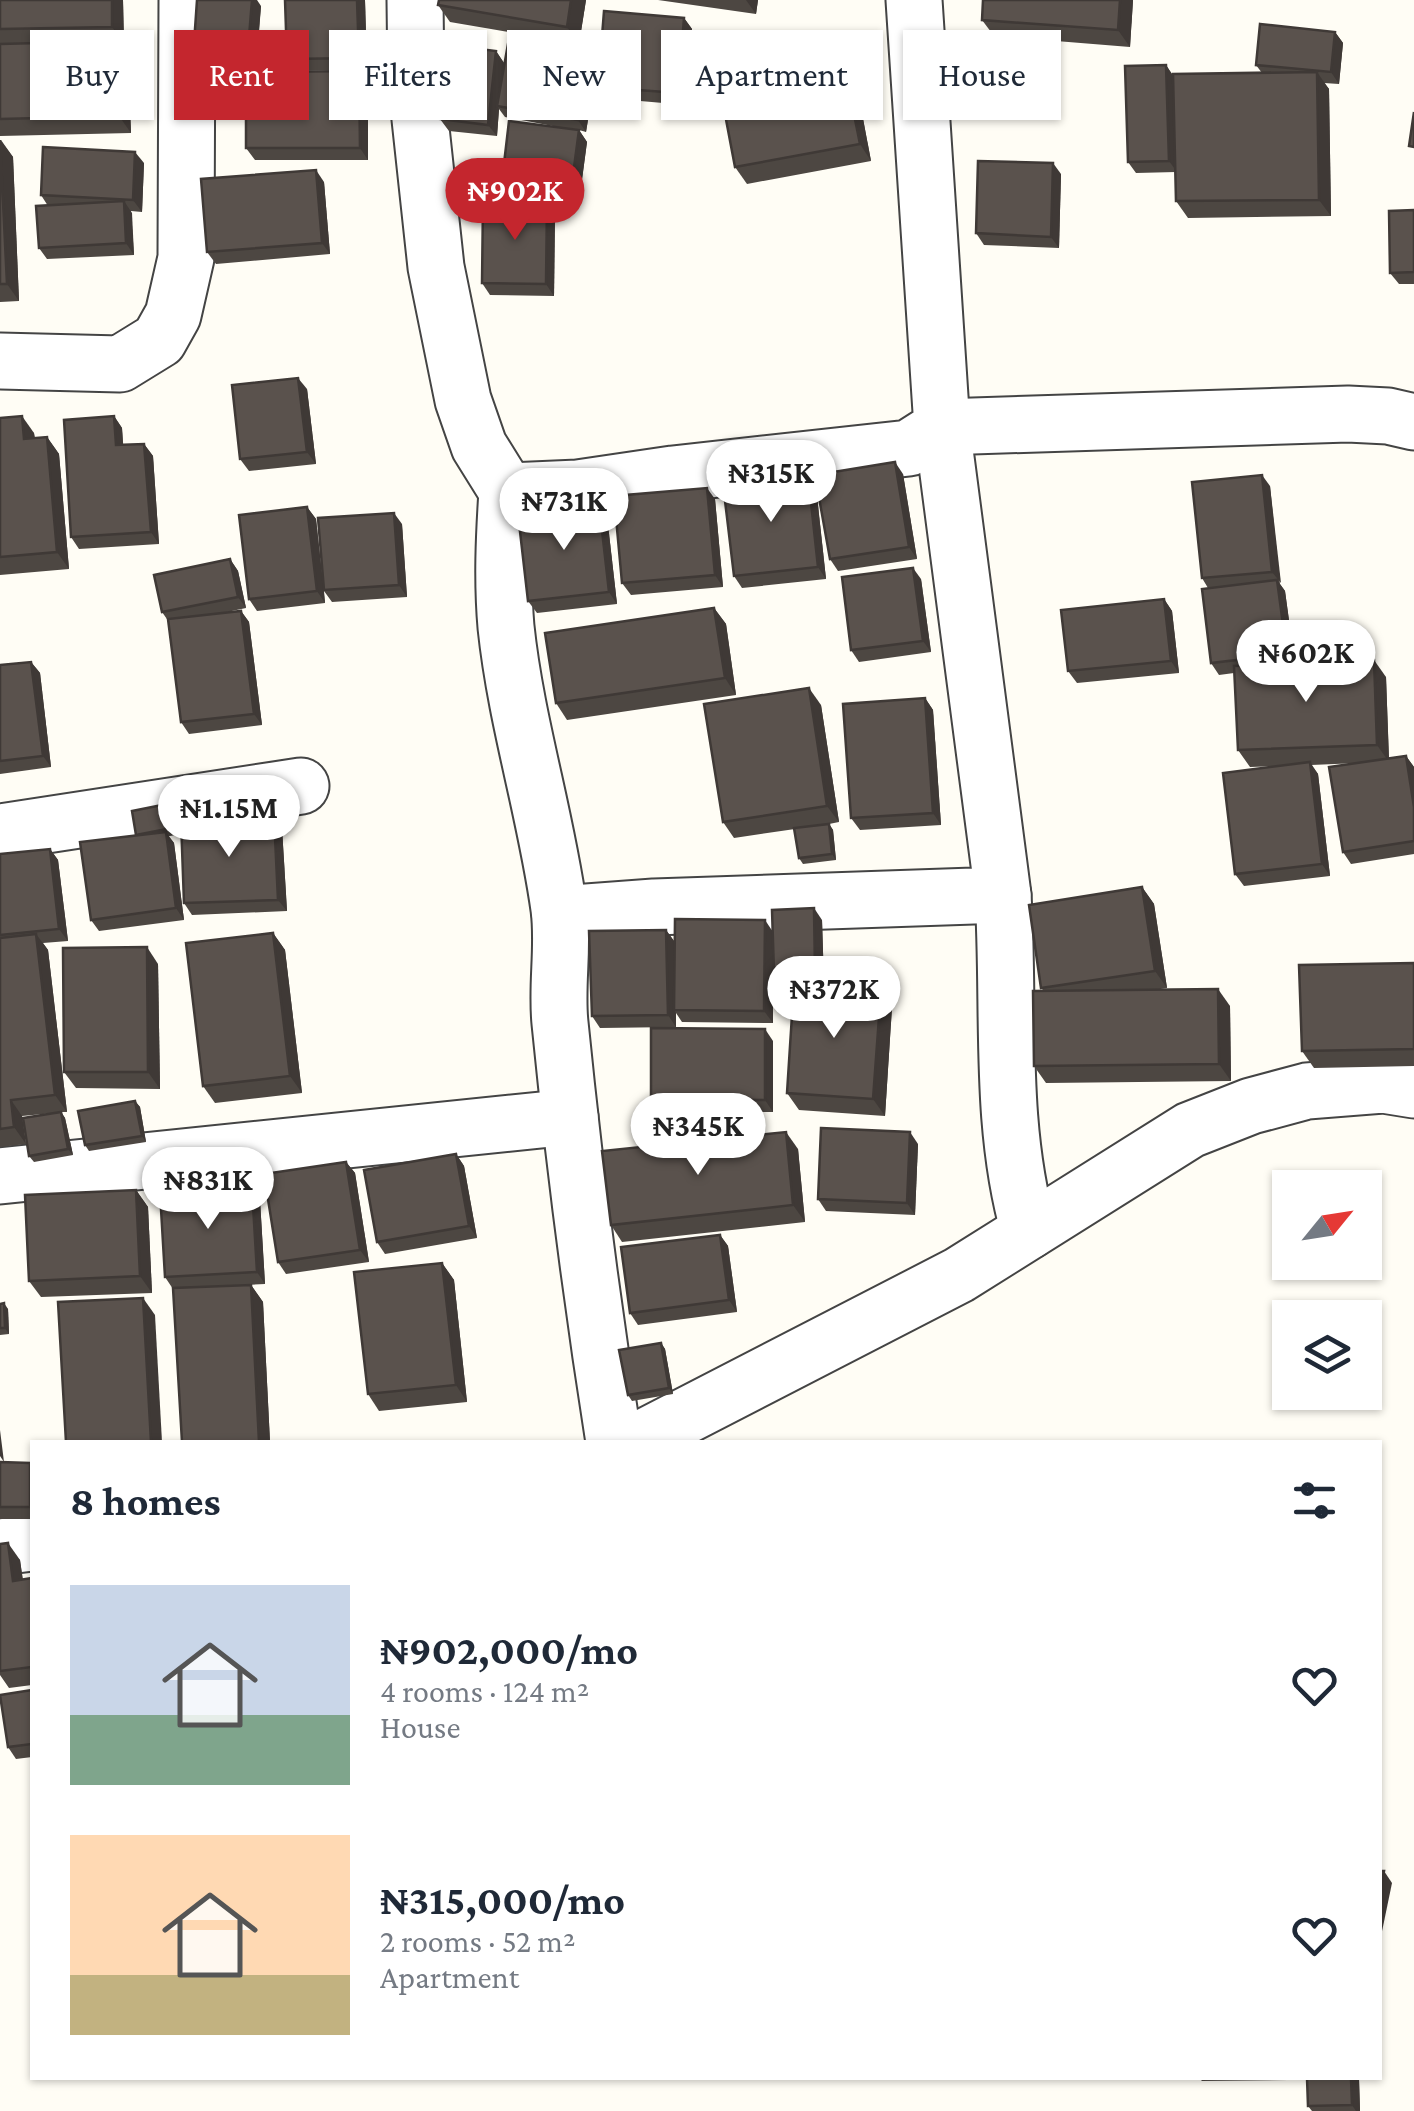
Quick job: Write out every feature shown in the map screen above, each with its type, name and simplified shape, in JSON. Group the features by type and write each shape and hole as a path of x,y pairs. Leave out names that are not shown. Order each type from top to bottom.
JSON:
{"street":[{"path":"0,361 120,364 160,340 173,315 186,258 188,0"},
{"path":"415,0 416,82 436,267 463,400 480,446 507,491 502,570 506,628 560,914 559,1017 614,1440"},
{"path":"914,0 942,427 1003,895 1012,1151 1018,1195 1029,1231"},
{"path":"507,491 578,488 908,448 942,427 1348,414 1414,422"},
{"path":"0,832 302,786"},
{"path":"560,914 654,906 1003,895"},
{"path":"639,1440 958,1276 1190,1130 1308,1090 1383,1084 1414,1090"},
{"path":"0,1176 570,1117"},
{"path":"0,1547 30,1543"}],"building":[{"path":"0,0 112,0 112,27 0,29"},
{"path":"197,0 252,0 250,30 195,30"},
{"path":"285,0 357,0 358,30 329,30 329,58 309,59 309,30 286,30"},
{"path":"439,0 571,0 567,27 438,5"},
{"path":"983,0 1120,0 1118,30 982,20"},
{"path":"604,11 684,18 683,30 661,30 661,92 641,90 641,30 602,30"},
{"path":"1260,24 1335,32 1331,72 1256,65"},
{"path":"30,43 30,118 0,119 0,44"},
{"path":"487,50 496,51 488,125 448,120 487,120"},
{"path":"507,50 507,108 497,106"},
{"path":"1166,65 1169,161 1128,162 1125,66"},
{"path":"309,71 329,71 329,120 360,120 360,148 246,148 246,120 309,120"},
{"path":"1317,72 1319,200 1176,201 1173,74"},
{"path":"1414,112 1414,147 1409,146"},
{"path":"726,120 855,120 860,144 735,167"},
{"path":"509,121 579,130 571,190 502,181"},
{"path":"0,140 7,284 0,284"},
{"path":"43,147 135,152 133,200 41,195"},
{"path":"978,161 1053,163 1051,237 976,233"},
{"path":"316,170 322,243 207,252 201,179"},
{"path":"124,201 126,243 39,248 36,206"},
{"path":"483,202 547,203 546,284 482,283"},
{"path":"1414,210 1414,272 1390,273 1389,211"},
{"path":"298,378 307,452 240,459 232,385"},
{"path":"22,416 24,439 47,437 57,552 0,557 0,418"},
{"path":"114,416 116,445 144,444 151,532 71,537 64,420"},
{"path":"895,462 909,547 830,559 815,475"},
{"path":"808,475 818,567 734,576 723,484"},
{"path":"1262,475 1272,572 1202,578 1192,482"},
{"path":"707,488 715,575 622,583 614,496"},
{"path":"599,504 609,592 528,601 518,514"},
{"path":"307,507 317,591 249,599 239,515"},
{"path":"394,513 399,585 324,590 318,518"},
{"path":"230,559 238,597 162,612 154,575"},
{"path":"913,568 923,641 851,650 842,577"},
{"path":"1277,580 1287,654 1211,663 1202,589"},
{"path":"1164,599 1171,661 1068,671 1061,610"},
{"path":"714,608 725,678 556,703 545,633"},
{"path":"241,611 254,714 181,722 168,619"},
{"path":"1374,660 1377,745 1238,750 1234,666"},
{"path":"31,662 43,756 0,761 0,665"},
{"path":"809,688 827,806 723,822 704,704"},
{"path":"925,698 933,813 851,818 843,704"},
{"path":"1406,756 1414,807 1414,841 1343,852 1329,767"},
{"path":"1310,762 1322,864 1235,874 1223,773"},
{"path":"177,802 182,826 136,835 132,811"},
{"path":"274,816 278,900 184,903 181,820"},
{"path":"829,824 832,854 799,858 794,828"},
{"path":"166,832 176,908 91,920 80,842"},
{"path":"50,849 59,929 0,935 0,854"},
{"path":"1142,887 1155,971 1041,988 1029,905"},
{"path":"814,908 815,972 774,973 772,910"},
{"path":"675,919 765,920 764,1011 674,1010"},
{"path":"666,930 668,1015 592,1016 589,931"},
{"path":"273,933 290,1076 203,1086 186,943"},
{"path":"36,934 55,1095 11,1100 14,1127 0,1129 0,938"},
{"path":"147,947 148,1072 64,1072 63,948"},
{"path":"1414,963 1414,1049 1302,1051 1299,965"},
{"path":"794,984 881,990 873,1099 787,1093"},
{"path":"1218,989 1219,1064 1034,1066 1033,991"},
{"path":"651,1028 765,1029 765,1100 651,1099"},
{"path":"135,1101 142,1136 85,1145 78,1111"},
{"path":"61,1112 68,1149 29,1156 23,1118"},
{"path":"821,1128 910,1132 907,1203 818,1199"},
{"path":"786,1132 793,1205 611,1225 602,1151"},
{"path":"456,1154 469,1226 377,1242 364,1170"},
{"path":"346,1162 360,1250 278,1262 264,1174"},
{"path":"252,1188 257,1272 165,1277 160,1192"},
{"path":"136,1190 140,1276 29,1281 25,1195"},
{"path":"720,1235 729,1300 630,1313 621,1247"},
{"path":"442,1263 456,1385 368,1394 354,1272"},
{"path":"251,1285 259,1440 182,1440 173,1288"},
{"path":"143,1298 151,1440 66,1440 58,1302"},
{"path":"4,1303 5,1328 0,1328 0,1304"},
{"path":"661,1343 669,1388 628,1395 619,1350"},
{"path":"0,1462 30,1463 30,1507 0,1507"},
{"path":"8,1543 13,1581 30,1578 30,1667 0,1671 0,1544"},
{"path":"30,1690 30,1744 8,1747 0,1695"},
{"path":"1307,2080 1351,2080 1352,2105 1308,2106"}]}
